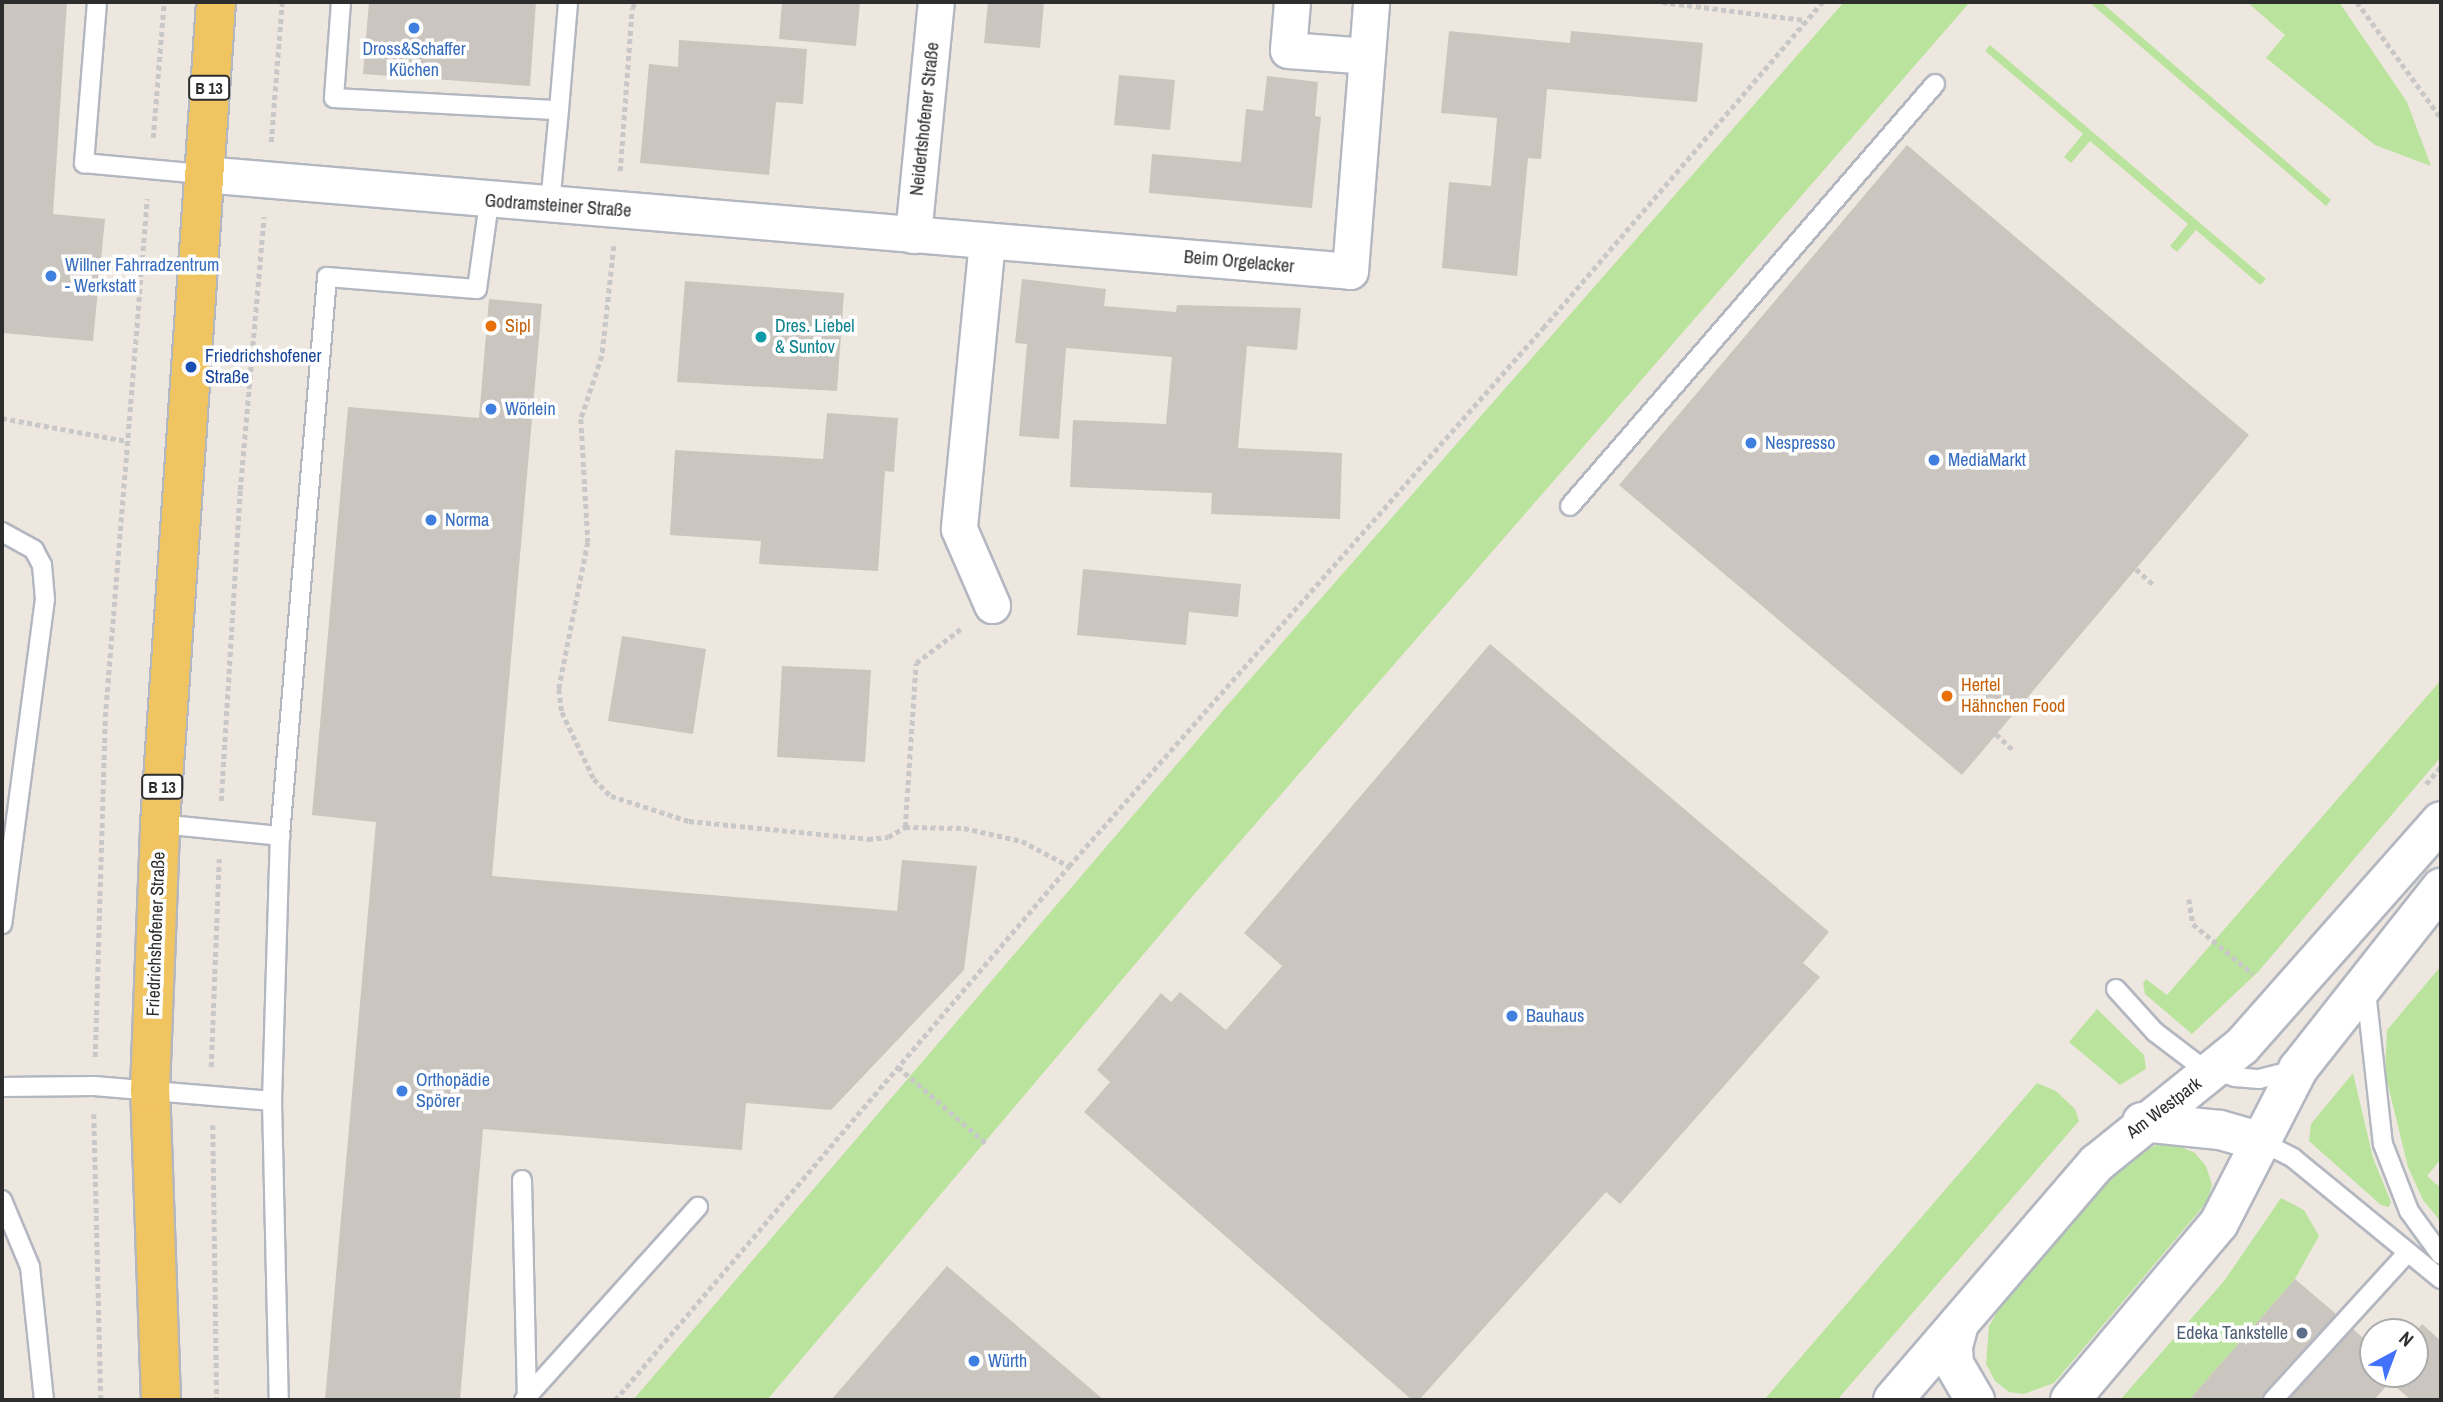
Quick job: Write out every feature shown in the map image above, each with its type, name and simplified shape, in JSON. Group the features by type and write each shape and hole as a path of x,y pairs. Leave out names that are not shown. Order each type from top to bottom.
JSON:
{"main road":[{"name":"Friedrichshofener Straße","path":"161,1400 150,1090 160,824 216,2"},
{"name":"Am Westpark","path":"1893,1400 2068,1194 2214,1071 2293,992 2441,821"},
{"path":"2070,1400 2230,1205 2298,1069 2441,888"},
{"path":"2163,1116 2262,1142"},
{"path":"2163,1116 2211,1141 2221,1153 2231,1182 2230,1205"},
{"path":"1959,1324 1953,1347 1954,1364 1975,1400"}],"street":[{"name":"Neidertshofener Straße","path":"913,235 936,2"},
{"path":"1292,2 1288,50 1367,56"},
{"name":"Beim Orgelacker","path":"913,235 1350,271 1371,2"},
{"name":"Godramsteiner Straße","path":"203,174 489,202 550,204 913,235"},
{"path":"986,241 959,529 992,605"}],"lane":[{"path":"97,2 84,163 203,174"},
{"path":"341,2 334,98 559,110"},
{"path":"550,204 568,2"},
{"path":"1570,506 1935,84"},
{"path":"279,1400 272,1101 280,836 327,277 477,289 489,202"},
{"path":"2,531 34,550 42,565 45,599 2,924"},
{"path":"160,824 280,836"},
{"path":"2366,981 2368,1040 2383,1144 2409,1211 2441,1255"},
{"path":"2116,989 2179,1054 2214,1071 2259,1079 2298,1069"},
{"path":"2163,1116 2182,1069 2179,1054"},
{"path":"2,1087 94,1086 272,1101"},
{"path":"2262,1142 2292,1158 2441,1279"},
{"path":"522,1180 525,1398"},
{"path":"2,1200 30,1267 44,1400"},
{"path":"525,1398 698,1207"},
{"path":"2273,1400 2407,1253"}],"path":[{"path":"101,1400 94,1086 105,730 164,2"},
{"path":"217,1400 212,1096 220,831 240,490 282,2"},
{"path":"636,2 632,8 618,210 602,356 582,419 588,542 559,689 562,712 594,779 611,796 636,807 689,821 843,837 888,837 905,827 996,834 1043,849 1069,866"},
{"path":"1662,2 1805,20"},
{"path":"615,1400 1069,866 1543,328 1822,2"},
{"path":"2357,2 2441,118"},
{"path":"2,418 127,441"},
{"path":"2136,569 2155,586"},
{"path":"905,827 916,663 992,605"},
{"path":"1996,734 2014,751"},
{"path":"2189,900 2193,924 2259,979"},
{"path":"898,1067 988,1145"}],"green space":[{"path":"1844,2 1970,2 1191,898 767,1400 633,1400 1224,709"},
{"path":"2089,2 2101,2 2331,200 2326,206"},
{"path":"2247,2 2339,2 2407,102 2431,166 2375,145 2266,58 2285,35"},
{"path":"1990,45 2266,279 2260,285 2196,230 2177,252 2170,246 2188,224 2090,141 2071,163 2064,157 2083,134 1985,51"},
{"path":"2441,680 2441,757 2258,972 2192,1034 2145,994 2143,983 2146,979 2167,995"},
{"path":"2441,966 2441,1159 2427,1176 2441,1188 2441,1222 2423,1200 2408,1167 2385,1073 2387,1030"},
{"path":"2097,1009 2144,1055 2146,1069 2120,1085 2069,1042"},
{"path":"2353,1073 2373,1158 2391,1202 2389,1207 2381,1205 2309,1141 2311,1124"},
{"path":"2037,1083 2056,1091 2075,1109 2079,1121 1837,1400 1764,1400"},
{"path":"2158,1144 2175,1144 2195,1153 2206,1166 2212,1185 2207,1202 2054,1383 2024,1394 2009,1392 1995,1381 1986,1364 1989,1326 2000,1307 2125,1162"},
{"path":"2281,1198 2304,1210 2319,1236 2295,1279 2189,1400 2120,1400 2224,1281"}],"building":[{"path":"2,2 67,2 53,214 105,219 93,341 2,333"},
{"path":"369,2 536,2 530,86 363,74"},
{"path":"782,2 860,2 856,46 779,39"},
{"path":"988,2 1044,2 1040,48 984,43"},
{"path":"1449,31 1570,43 1571,31 1703,43 1697,102 1547,89 1541,159 1528,158 1517,276 1442,268 1449,182 1491,186 1497,118 1441,113"},
{"path":"679,40 807,49 803,104 776,102 769,175 640,163 649,64 678,67"},
{"path":"1119,75 1175,80 1170,130 1114,125"},
{"path":"1267,76 1318,82 1315,116 1321,117 1312,208 1149,193 1152,154 1241,162 1246,109 1263,111"},
{"name":"MediaMarkt","path":"1907,145 2249,435 1962,775 1619,485"},
{"path":"1022,279 1106,289 1104,306 1176,312 1177,305 1301,308 1297,350 1247,346 1238,448 1342,453 1340,519 1211,514 1212,493 1070,487 1073,420 1166,424 1172,357 1066,348 1059,439 1019,436 1027,344 1015,343"},
{"name":"Dres. Liebel & Suntov","path":"685,281 844,293 837,391 677,382"},
{"path":"489,299 542,304 492,876 897,911 902,860 977,866 964,970 831,1110 746,1103 742,1150 483,1129 460,1400 325,1400 376,822 312,815 348,407 479,418"},
{"path":"827,413 898,418 894,472 885,471 878,571 759,564 761,541 670,535 675,450 823,459"},
{"path":"1083,569 1241,584 1238,617 1189,612 1186,645 1077,635"},
{"path":"622,636 706,649 693,734 608,721"},
{"name":"Bauhaus","path":"1490,644 1829,932 1803,963 1820,977 1620,1204 1606,1192 1419,1400 1412,1400 1084,1112 1110,1082 1097,1070 1161,993 1171,1002 1180,992 1226,1030 1282,966 1244,933"},
{"path":"782,666 871,670 865,762 777,757"},
{"path":"947,1266 1104,1400 831,1400"},
{"path":"2295,1279 2336,1314 2262,1400 2189,1400"},
{"path":"2353,1329 2359,1334 2359,1388 2385,1388 2374,1400 2288,1400"},
{"path":"2429,1330 2441,1341 2441,1400 2411,1400 2397,1388 2429,1388"}],"place":[{"name":"Dross&Schaffer Küchen","path":"414,28"},
{"name":"Willner Fahrradzentrum - Werkstatt","path":"51,276"},
{"name":"Sipl","path":"491,326"},
{"name":"Dres. Liebel & Suntov","path":"761,337"},
{"name":"Friedrichshofener Straße","path":"191,367"},
{"name":"Wörlein","path":"491,409"},
{"name":"Nespresso","path":"1751,443"},
{"name":"MediaMarkt","path":"1934,460"},
{"name":"Norma","path":"431,520"},
{"name":"Hertel Hähnchen Food","path":"1947,696"},
{"name":"Bauhaus","path":"1512,1016"},
{"name":"Orthopädie Spörer","path":"402,1091"},
{"name":"Edeka Tankstelle","path":"2302,1333"},
{"name":"Würth","path":"974,1361"}]}
